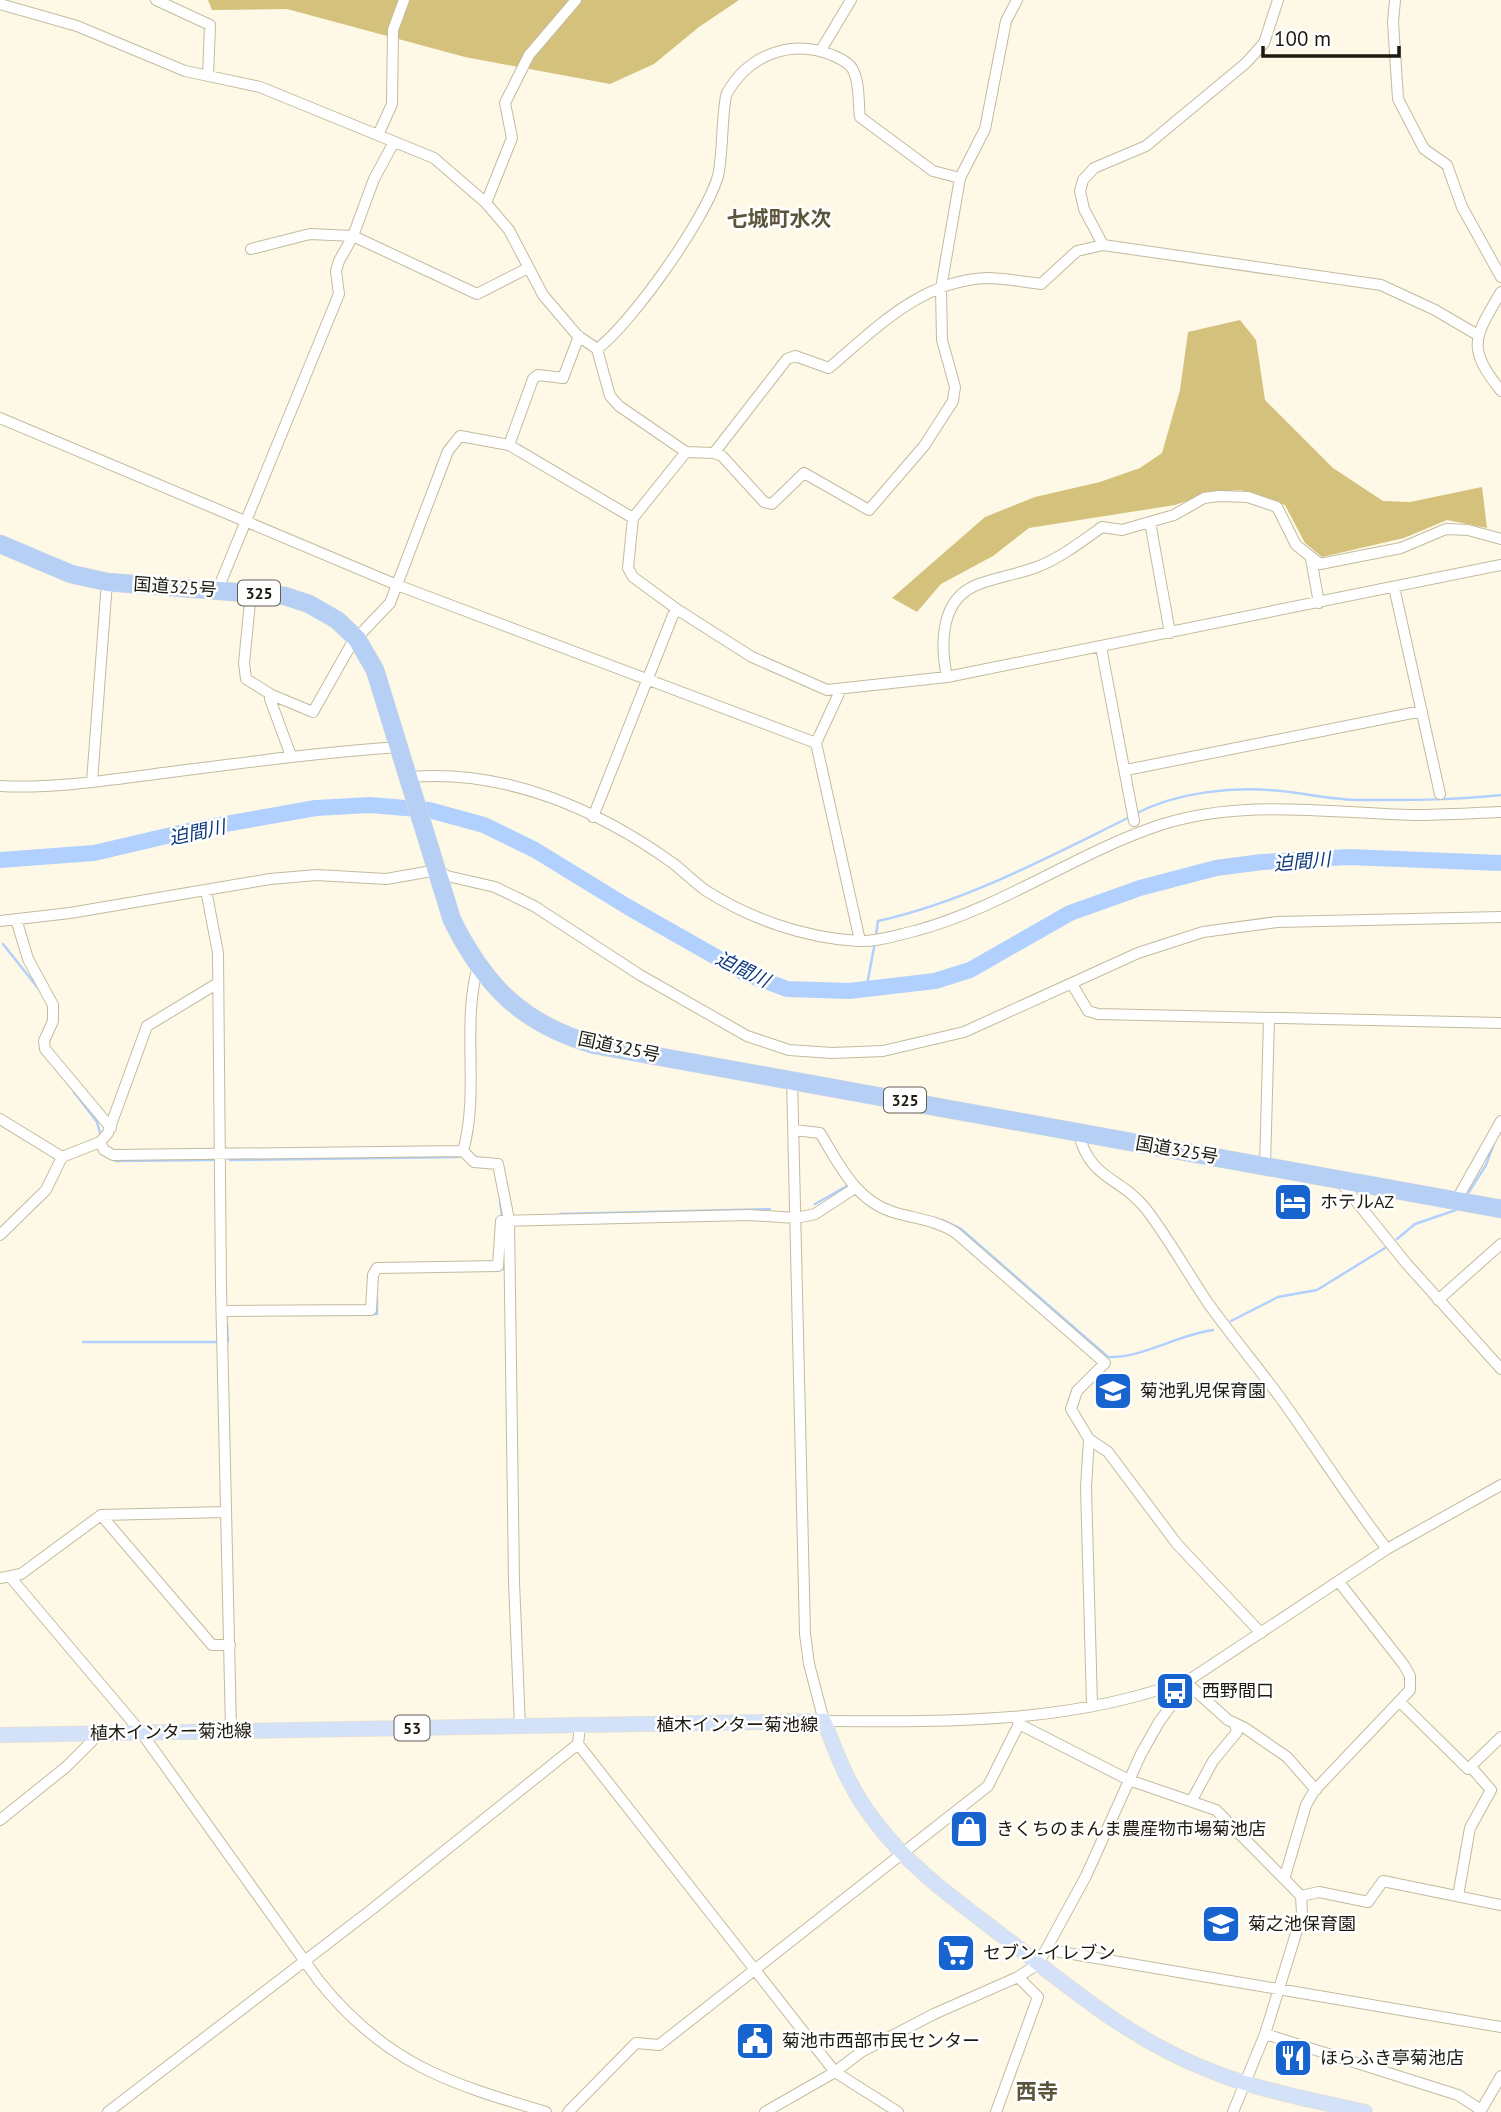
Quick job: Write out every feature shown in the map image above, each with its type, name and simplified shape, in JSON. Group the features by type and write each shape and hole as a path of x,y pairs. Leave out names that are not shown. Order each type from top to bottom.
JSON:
{"highway":[{"name":"国道325号","path":"0,544 71,574 107,582 285,596 309,604 337,620 357,639 383,688 452,920 478,967 519,1009 548,1027 579,1040 1501,1209"}],"main road":[{"name":"植木インター菊池線","path":"0,1735 824,1721 846,1775 872,1819 901,1854 1083,2001 1151,2044 1244,2083 1364,2112"}],"street":[{"path":"156,0 210,26 208,76"},
{"path":"377,135 392,104 393,30 404,0"},
{"path":"486,203 512,138 505,103 529,55 576,0"},
{"path":"821,50 851,0"},
{"path":"0,4 77,26 185,71 260,87 433,158 486,203 509,230 543,295 579,336 597,349 610,396 619,406 686,452 722,456 764,502 772,504 804,473 869,510 924,446 953,401 956,387 942,340 941,288 961,178 985,129 1006,21 1017,0"},
{"path":"1102,245 1084,209 1080,191 1083,180 1094,168 1146,146 1246,63 1264,43 1278,0"},
{"path":"1395,0 1393,22 1398,99 1424,149 1447,165 1462,207 1501,277"},
{"path":"597,349 632,316 709,200 718,178 724,147 726,95 747,69 778,51 792,47 821,50 841,58 853,69 860,117 933,171 961,178"},
{"path":"218,589 340,294 336,271 353,236 374,179 394,142"},
{"path":"251,249 310,234 353,236 477,294 528,268"},
{"path":"714,453 787,359 795,356 829,368 905,304 941,288 986,278 1041,284 1077,251 1102,245 1381,285 1435,310 1476,334"},
{"path":"1501,292 1476,334 1476,351 1482,367 1501,391"},
{"path":"509,445 533,379 538,375 563,378 572,362 579,336"},
{"path":"0,418 397,585 816,743"},
{"path":"251,592 244,672 249,683 313,712 334,673 357,639 390,603 448,451 460,436 509,445 633,518"},
{"path":"686,452 633,518 628,568 633,577 678,610 752,657 827,690 947,677 1501,565"},
{"path":"947,677 943,652 945,620 959,597 969,588 1037,567 1069,550 1102,527 1122,530 1174,515 1204,498 1248,497 1277,507 1296,545 1320,564 1401,548 1446,529 1468,530 1501,539"},
{"path":"1150,522 1170,633"},
{"path":"1311,559 1319,603"},
{"path":"92,782 107,582"},
{"path":"1394,587 1440,794"},
{"path":"593,817 678,610"},
{"path":"1101,646 1134,821"},
{"path":"841,689 816,743 860,941"},
{"path":"272,695 270,699 291,756"},
{"path":"1126,770 1422,711"},
{"path":"0,786 25,788 92,782 291,756 401,747"},
{"path":"411,781 464,775 513,784 593,817 678,867 705,889 743,911 772,923 860,941 930,927 1003,897 1136,835 1203,814 1267,808 1413,815 1501,812"},
{"path":"0,921 291,877 386,879 438,870 447,876 495,887 534,906 640,975 725,1025 789,1050 871,1052 938,1041 992,1022 1157,945 1222,928 1300,920 1501,917"},
{"path":"206,890 217,935 231,1730"},
{"path":"16,919 28,959 53,1005 53,1021 44,1041 45,1049 111,1128"},
{"path":"463,1151 468,1136 473,983 478,967"},
{"path":"0,1235 46,1190 62,1157 100,1142 111,1128 147,1026 218,983"},
{"path":"1072,984 1088,1011 1098,1014 1501,1023"},
{"path":"1265,1166 1269,1018"},
{"path":"792,1079 805,1634 808,1664 824,1721 1018,1721 1190,1681"},
{"path":"0,1119 62,1157"},
{"path":"1456,1201 1501,1121"},
{"path":"794,1130 820,1133 855,1188 886,1210 950,1228 1060,1321 1105,1363 1077,1391 1071,1409 1089,1439 1108,1452 1177,1544 1261,1633"},
{"path":"1078,1132 1083,1154 1097,1171 1138,1199 1164,1233 1231,1336 1279,1396 1387,1549"},
{"path":"100,1142 104,1150 113,1155 463,1151 474,1162 498,1164 509,1220 514,1583 520,1727"},
{"path":"1339,1180 1438,1300 1501,1369"},
{"path":"222,1311 371,1310 373,1275 377,1268 498,1266 499,1223 509,1220 749,1215 796,1218 816,1214 855,1188"},
{"path":"1438,1300 1501,1244"},
{"path":"1089,1439 1086,1487 1092,1705"},
{"path":"770,2111 861,2053 934,2014 1018,1978 1038,1964 1049,1950 1159,1722 1190,1681 1387,1549 1501,1485"},
{"path":"226,1512 101,1516 20,1574 5,1578 141,1732 304,1959 351,2017 405,2060 452,2082 547,2112"},
{"path":"101,1516 212,1645 230,1645"},
{"path":"1285,1876 1307,1805 1316,1790 1410,1690 1410,1676 1404,1665 1339,1582"},
{"path":"1190,1681 1235,1724 1287,1758 1316,1790"},
{"path":"1399,1702 1463,1767 1471,1767 1501,1737"},
{"path":"1018,1721 1129,1780 1216,1810 1285,1876 1301,1896 1302,1914 1265,2034 1233,2112"},
{"path":"568,2112 636,2043 659,2045 988,1786 1018,1721"},
{"path":"1192,1800 1213,1761 1237,1732 1235,1724"},
{"path":"580,1726 578,1744 835,2072 898,2112"},
{"path":"0,1820 66,1767 99,1734"},
{"path":"108,2112 578,1744"},
{"path":"1458,1896 1470,1828 1491,1790 1471,1767"},
{"path":"1301,1896 1319,1892 1368,1902 1383,1881 1501,1905"},
{"path":"1049,1950 1501,2027"},
{"path":"996,2112 1038,1997 1018,1978"},
{"path":"1265,2034 1458,2095 1480,2111 1501,2076"}],"shaded area":[{"path":"208,0 739,0 699,27 654,64 610,84 465,57 287,9 212,10"},
{"path":"1240,320 1256,340 1265,400 1333,468 1383,501 1410,502 1482,487 1487,528 1447,520 1404,538 1322,557 1305,543 1285,505 1241,490 1213,492 1175,505 1029,528 993,556 941,584 917,612 892,598 985,517 1035,497 1100,482 1140,468 1162,453 1180,390 1188,332"}],"waterway":[{"path":"1135,814 1169,800 1206,792 1244,789 1356,800 1501,795"},
{"name":"迫間川","path":"0,860 94,853 197,829 316,808 370,805 429,810 484,825 535,850 746,974 787,989 849,991 935,981 970,970 1070,913 1140,888 1216,868 1262,862 1348,857 1501,863"},
{"path":"876,935 878,921 975,890 1130,817"},
{"path":"866,990 875,942"},
{"path":"3,944 38,988"},
{"path":"74,1092 97,1122 100,1133"},
{"path":"1467,1195 1486,1165 1494,1143"},
{"path":"230,1160 459,1157"},
{"path":"475,1157 494,1160"},
{"path":"115,1161 213,1160"},
{"path":"815,1204 847,1186"},
{"path":"500,1202 502,1216"},
{"path":"560,1214 770,1209"},
{"path":"1397,1239 1415,1224 1456,1210"},
{"path":"942,1220 961,1229 1108,1357 1134,1354 1186,1336 1213,1330"},
{"path":"1231,1321 1278,1297 1317,1290 1385,1248"},
{"path":"498,1270 504,1269 504,1254"},
{"path":"371,1314 377,1314 377,1298"},
{"path":"227,1324 228,1342"},
{"path":"83,1342 218,1342"}],"place":[{"name":"ホテルAZ","path":"1293,1202"},
{"name":"菊池乳児保育園","path":"1113,1391"},
{"name":"西野間口","path":"1175,1691"},
{"name":"きくちのまんま農産物市場菊池店","path":"969,1829"},
{"name":"菊之池保育園","path":"1221,1924"},
{"name":"セブン-イレブン","path":"956,1953"},
{"name":"菊池市西部市民センター","path":"755,2041"},
{"name":"ほらふき亭菊池店","path":"1293,2058"}],"district":[{"name":"七城町水次","path":"779,219"},
{"name":"西寺","path":"1037,2092"}]}
